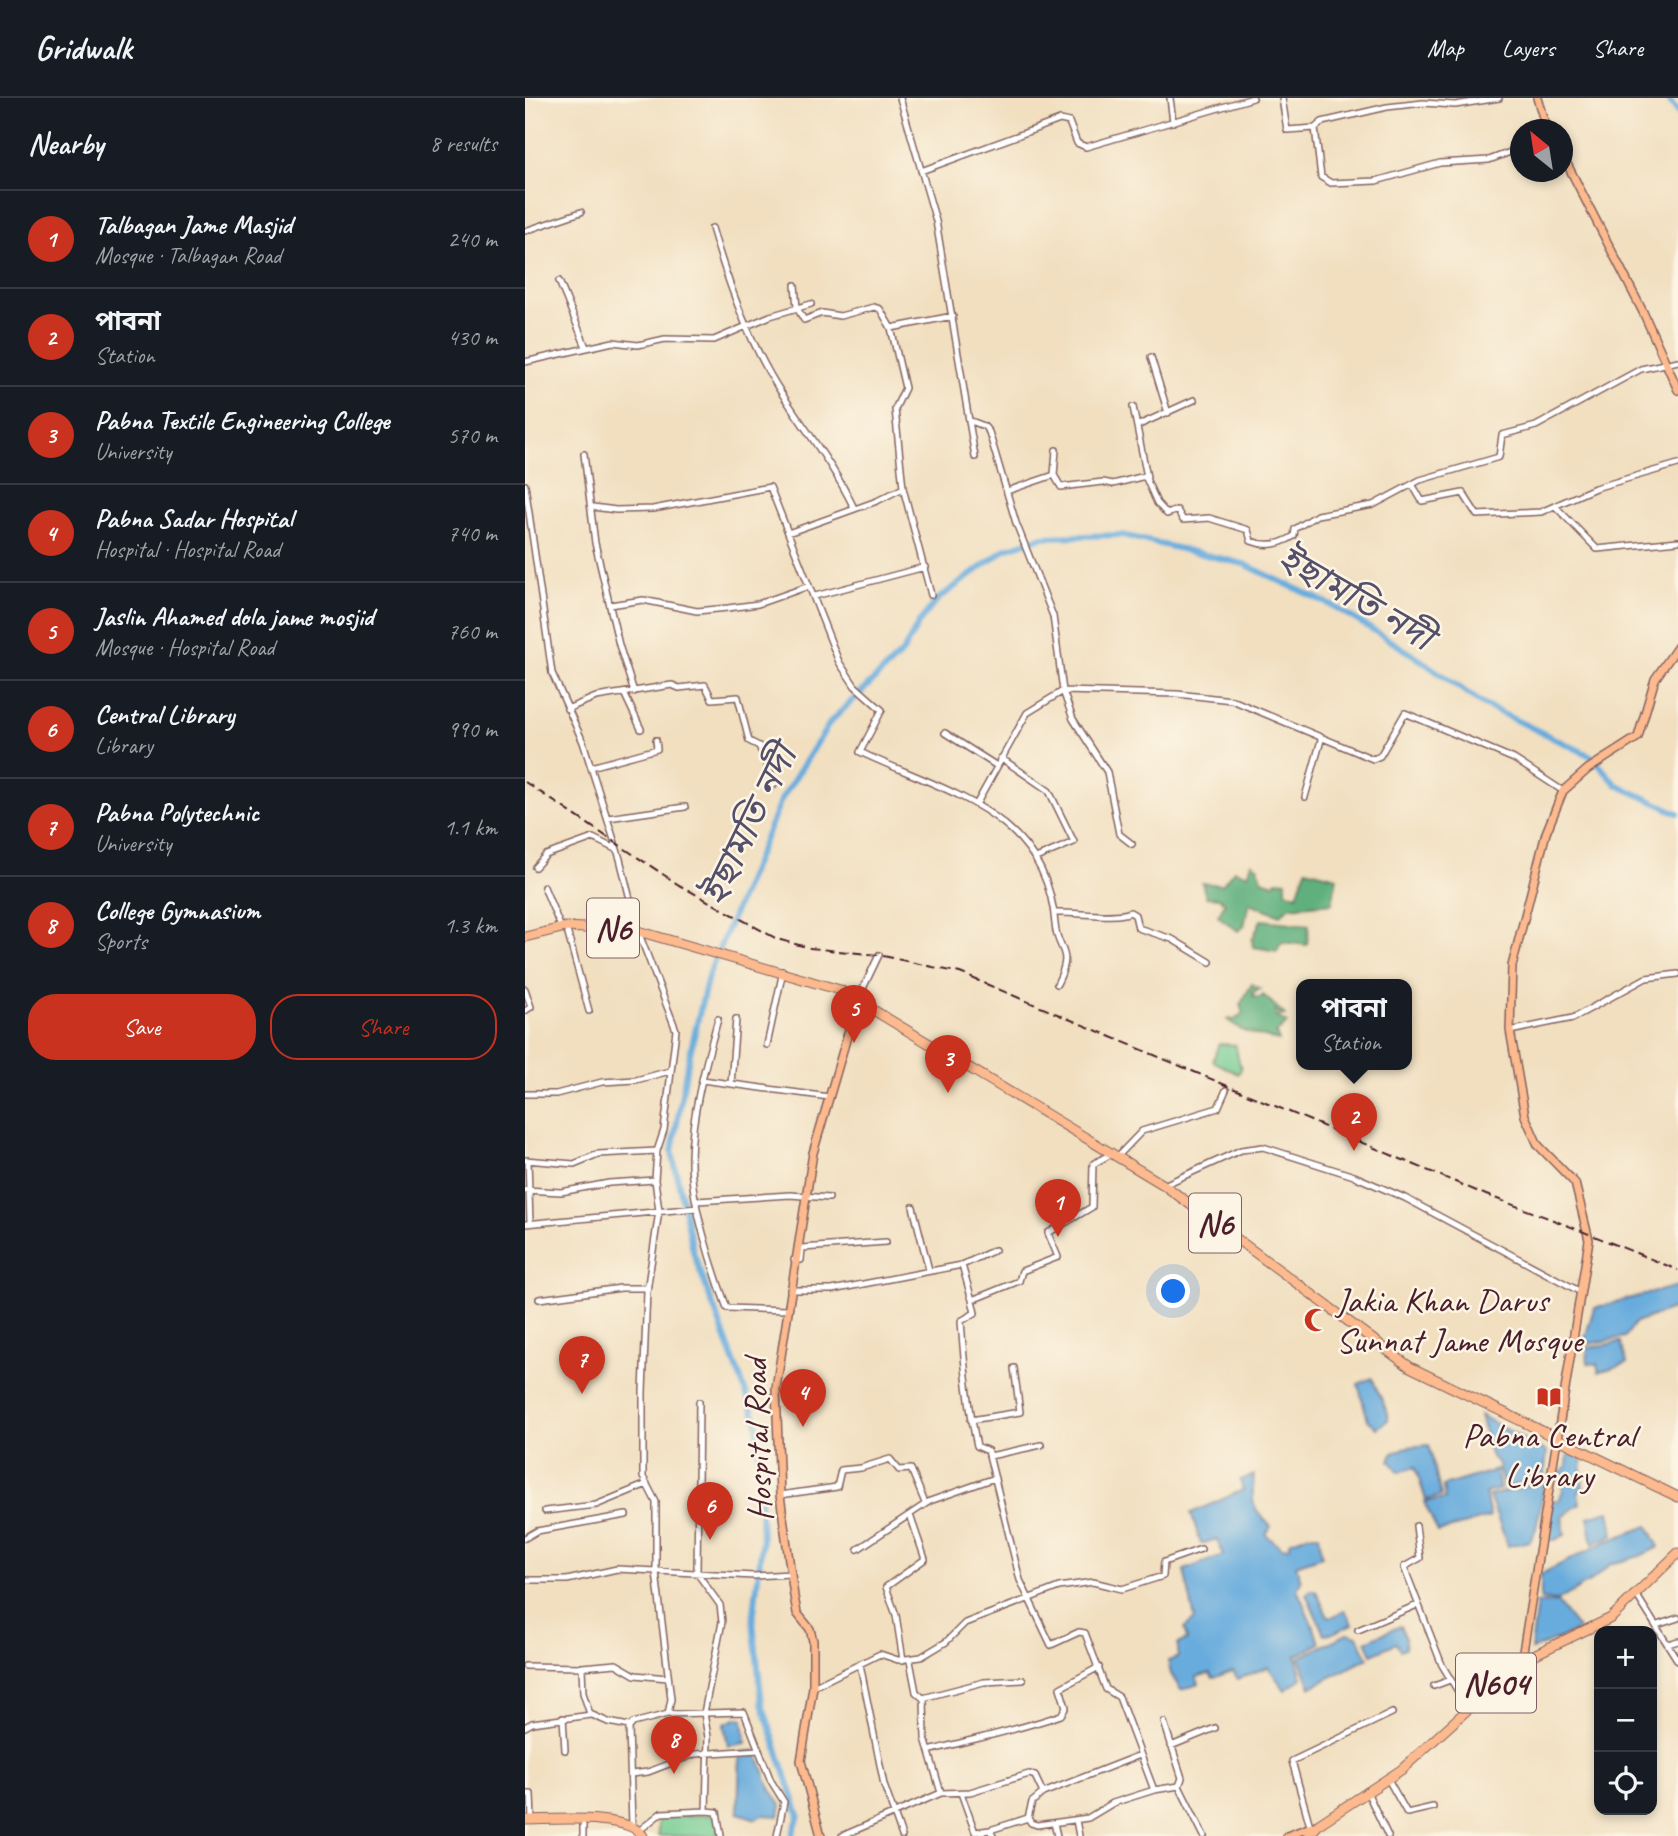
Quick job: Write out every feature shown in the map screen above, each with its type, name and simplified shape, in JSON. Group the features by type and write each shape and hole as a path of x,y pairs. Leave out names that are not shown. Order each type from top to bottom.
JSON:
{"highway":[{"name":"N6","path":"525,937 563,928 638,931 783,971 858,999 1164,1185 1386,1352 1428,1377 1678,1497"},
{"name":"N604","path":"1314,1836 1315,1828 1401,1770 1521,1663 1612,1620 1640,1599 1678,1553"},
{"name":"N604","path":"1612,1620 1678,1560"},
{"name":"N604","path":"1315,1828 1369,1796 1421,1758 1521,1663"},
{"path":"527,1822 635,1828"},
{"path":"527,1822 635,1828"}],"main road":[{"path":"1537,98 1544,119"},
{"path":"1573,176 1678,390"},
{"path":"1521,1663 1589,1241 1578,1191 1530,1131 1516,1075 1510,1031 1512,966 1546,833 1563,791 1588,769 1638,737 1655,679 1678,646"},
{"name":"Hospital Road","path":"821,1836 801,1761 813,1687 812,1634 797,1613 791,1574 780,1495 776,1388 805,1196 829,1097 858,999"},
{"path":"1287,1836 1315,1828"}],"street":[{"path":"900,98 936,221 975,457"},
{"path":"1170,98 1173,122"},
{"path":"921,171 1060,120 1069,122 1077,143 1086,147 1253,98"},
{"path":"1282,98 1287,130 1315,128 1322,122 1387,107 1433,103 1455,105 1499,98"},
{"path":"1315,128 1321,177 1331,183 1376,181 1440,163 1489,160 1510,152"},
{"path":"525,230 581,212"},
{"path":"712,228 723,265 776,384 837,473 854,508"},
{"path":"559,281 586,347"},
{"path":"795,285 797,308 806,320 822,313 840,316 877,308 891,328 905,388 895,409 903,488 931,595"},
{"path":"525,362 613,342 638,345 665,339 714,340 811,304"},
{"path":"891,328 953,316"},
{"path":"1151,357 1168,413"},
{"path":"1132,407 1139,425 1147,477 1163,512 1170,514 1177,510 1183,520 1209,518 1248,530 1251,541 1264,545 1283,542 1294,536 1295,528 1317,515 1373,505 1412,484 1499,457 1502,435 1536,426 1641,369 1678,360"},
{"path":"1139,425 1194,400"},
{"path":"971,421 984,426 989,432 1020,535 1053,616 1063,691 1073,719 1107,772 1119,834 1132,844"},
{"path":"1056,450 1054,475 1061,487 1103,482 1109,485 1147,477"},
{"path":"585,454 595,543 619,645 634,692"},
{"path":"1412,484 1422,500 1463,493 1477,515 1541,512 1595,488 1678,464"},
{"path":"1007,491 1054,475"},
{"path":"525,485 552,673 591,767 608,818 638,931 676,1026 664,1130 657,1151 655,1180 659,1211 648,1288 642,1455 643,1476 657,1510 656,1572 671,1699 668,1714"},
{"path":"593,507 653,509 769,486 839,662 855,686 882,710 860,752 977,803 1036,858 1056,913 1055,924 1066,955 1057,984"},
{"path":"788,533 877,501 903,488"},
{"path":"1556,506 1597,549 1678,541"},
{"path":"814,596 925,567"},
{"path":"610,605 643,600 697,611 758,604 809,586"},
{"path":"567,709 596,697 703,684 712,699 739,697 749,741 759,746 775,784 769,788"},
{"path":"977,803 1027,713 1063,691 1177,694 1232,700 1321,740 1373,759 1380,756 1405,713 1514,760 1563,791"},
{"path":"624,693 641,729"},
{"path":"945,733 997,766"},
{"path":"591,767 657,749 656,740"},
{"path":"1305,797 1321,740"},
{"path":"1002,758 1049,791 1062,811 1074,842 1036,858"},
{"path":"608,818 685,807"},
{"path":"534,867 546,855 593,838 617,850"},
{"path":"544,887 563,928 589,1011"},
{"path":"1056,913 1086,912 1119,917 1130,912 1135,915 1138,928 1173,939 1210,962"},
{"path":"858,999 879,956"},
{"path":"767,1045 783,971"},
{"path":"1510,1031 1573,1018 1646,978 1678,974"},
{"path":"525,989 531,1007 525,1011"},
{"path":"718,1019 702,1080 691,1159 697,1204 727,1308 787,1310"},
{"path":"731,1084 736,1019"},
{"path":"525,1094 556,1094 591,1084 636,1080 670,1070"},
{"path":"702,1080 829,1097"},
{"path":"972,1300 1014,1284 1022,1271 1058,1257 1048,1233 1092,1207 1093,1164 1114,1155 1142,1131 1218,1108 1226,1090"},
{"path":"1164,1185 1241,1150 1263,1147 1354,1176 1405,1198 1579,1291"},
{"path":"657,1151 598,1154 574,1164 527,1160 528,1224 659,1211 697,1204 805,1196 829,1198"},
{"path":"527,1189 561,1192 609,1183 655,1180"},
{"path":"913,1207 929,1270"},
{"path":"794,1260 801,1260 802,1248 885,1242"},
{"path":"790,1290 832,1290 963,1265 995,1250"},
{"path":"963,1265 975,1313 961,1321 971,1420 977,1446 987,1449 990,1456 1020,1580 1051,1645 1084,1632 1107,1692 1120,1699 1154,1790"},
{"path":"539,1299 621,1288 648,1288"},
{"path":"971,1420 1020,1412 1014,1368"},
{"path":"699,1402 698,1573 716,1595 722,1622 704,1713 706,1811"},
{"path":"990,1456 1041,1445"},
{"path":"780,1495 837,1487 839,1471 890,1459 899,1470 911,1469 925,1503"},
{"path":"858,1549 925,1503 995,1478"},
{"path":"545,1511 596,1505 647,1485"},
{"path":"525,1538 537,1531 626,1515"},
{"path":"903,1660 897,1615 886,1587 925,1559 910,1515"},
{"path":"1416,1526 1420,1558 1404,1567 1417,1605 1450,1680 1468,1708"},
{"path":"813,1687 880,1654 910,1661 933,1651 965,1623 1002,1612 1028,1597 1059,1587 1089,1582 1122,1589 1163,1576 1164,1563 1201,1549"},
{"path":"525,1580 567,1580 618,1569 754,1576 791,1574"},
{"path":"1640,1599 1678,1661"},
{"path":"1358,1630 1417,1605"},
{"path":"1657,1625 1678,1618"},
{"path":"1668,1644 1678,1641"},
{"path":"910,1661 916,1692 923,1698 925,1738 941,1793"},
{"path":"525,1666 582,1667 616,1664 635,1675 668,1678"},
{"path":"860,1664 884,1785 902,1836"},
{"path":"582,1667 583,1693 591,1715"},
{"path":"929,1751 1062,1715 1066,1707 1060,1688 1099,1667"},
{"path":"923,1698 984,1682 1023,1680"},
{"path":"1434,1686 1450,1680"},
{"path":"525,1727 532,1723 591,1715 629,1726 668,1714 744,1712 784,1802 777,1836"},
{"path":"1315,1828 1293,1760 1392,1713"},
{"path":"563,1718 565,1750"},
{"path":"1164,1722 1182,1778 1179,1786 1204,1836"},
{"path":"629,1726 635,1828 661,1813 706,1811 720,1816 721,1836"},
{"path":"1171,1746 1215,1728"},
{"path":"631,1774 648,1772 675,1759 706,1752 759,1750"},
{"path":"1140,1755 1043,1793 1032,1802 1028,1818 1033,1825 1076,1820 1092,1816 1113,1803 1154,1790 1179,1786"},
{"path":"842,1836 849,1830 895,1815 941,1793 961,1793 1029,1773 1035,1776 1043,1793"},
{"path":"1389,1781 1407,1813 1433,1807"},
{"path":"961,1793 975,1832 992,1833 1028,1818"},
{"path":"525,1794 531,1794 527,1822"},
{"path":"1369,1796 1388,1836"},
{"path":"1076,1820 1079,1836"},
{"path":"1054,1823 1057,1836"},
{"path":"583,1825 583,1836"}],"green space":[{"path":"1251,862 1258,867 1262,880 1274,884 1276,880 1286,881 1286,891 1297,895 1306,869 1337,877 1332,903 1288,907 1281,915 1249,903 1244,926 1238,931 1218,916 1225,903 1219,898 1206,897 1202,883 1222,885 1234,870 1248,875"},
{"path":"1261,920 1309,925 1307,945 1281,942 1277,951 1253,947 1252,940"},
{"path":"1252,984 1260,989 1253,992 1253,997 1263,995 1285,1015 1280,1016 1275,1011 1275,1016 1287,1023 1276,1033 1279,1041 1243,1031 1226,1019 1235,1020 1243,1013 1240,1005"},
{"path":"1219,1044 1235,1045 1241,1069 1238,1074 1213,1061"},
{"path":"718,1815 718,1836 658,1836 658,1817"}],"water":[{"path":"1678,1286 1678,1307 1636,1322 1625,1337 1583,1345 1594,1308"},
{"path":"1621,1342 1627,1363 1599,1372 1597,1364 1588,1363 1587,1348"},
{"path":"1372,1378 1388,1414 1388,1420 1377,1428 1368,1420 1358,1384"},
{"path":"1480,1415 1547,1452 1544,1476 1504,1488 1497,1462 1490,1455"},
{"path":"1429,1445 1441,1496 1426,1500 1415,1467 1399,1472 1390,1460 1393,1453 1407,1447"},
{"path":"1568,1454 1581,1456 1583,1488 1578,1493 1580,1503 1562,1517 1565,1535 1555,1540 1543,1538 1549,1501 1559,1500 1563,1490 1558,1475 1567,1467"},
{"path":"1496,1470 1500,1489 1485,1493 1490,1517 1438,1532 1424,1502 1445,1499 1443,1486"},
{"path":"1254,1475 1255,1508 1271,1526 1266,1535 1282,1548 1289,1547 1289,1542 1308,1535 1319,1535 1322,1556 1296,1565 1301,1581 1297,1589 1320,1643 1296,1656 1302,1678 1285,1690 1268,1667 1238,1679 1233,1671 1213,1678 1210,1673 1196,1677 1199,1684 1181,1690 1171,1674 1168,1661 1178,1657 1178,1644 1187,1640 1184,1628 1195,1619 1184,1570 1223,1555 1217,1539 1201,1544 1191,1513 1243,1490 1240,1480"},
{"path":"1545,1481 1536,1529 1530,1541 1508,1546 1489,1496"},
{"path":"1609,1511 1614,1534 1593,1544 1588,1517"},
{"path":"1648,1526 1659,1547 1640,1556 1611,1564 1591,1581 1557,1601 1541,1599 1541,1574 1605,1542"},
{"path":"1311,1590 1316,1591 1327,1615 1332,1617 1345,1610 1352,1624 1324,1634 1306,1594"},
{"path":"1557,1602 1579,1630 1531,1650 1537,1603"},
{"path":"1400,1626 1406,1638 1405,1648 1400,1650 1396,1643 1372,1654 1366,1641"},
{"path":"1348,1633 1357,1636 1368,1658 1311,1687 1299,1658"},
{"path":"737,1718 743,1720 746,1743 728,1746 724,1724"},
{"path":"756,1751 771,1790 781,1804 779,1816 762,1815 756,1819 738,1813 740,1752"}],"waterway":[{"name":"ইছামতি নদী","path":"1667,98 1678,113"},
{"name":"ইছামতি নদী","path":"792,1836 799,1815 762,1703 753,1622 762,1540 757,1422 694,1255 672,1152 686,1071 708,976 781,800 831,721 902,653 920,621 938,599 1006,549 1042,537 1122,535 1244,564 1335,607 1412,654 1484,705 1591,756 1617,785 1678,813"}],"railway":[{"path":"525,782 679,885 777,939 810,948 879,955 960,973 1486,1195 1678,1270"}],"place":[{"name":"Jaslin Ahamed dola jame mosjid","path":"854,1043"},
{"name":"Pabna Textile Engineering College","path":"948,1093"},
{"name":"পাবনা","path":"1354,1151"},
{"name":"Talbagan Jame Masjid","path":"1058,1237"},
{"name":"Jakia Khan Darus Sunnat Jame Mosque","path":"1316,1320"},
{"name":"Pabna Polytechnic","path":"582,1394"},
{"name":"Pabna Central Library","path":"1549,1397"},
{"name":"Pabna Sadar Hospital","path":"803,1427"},
{"name":"Central Library","path":"710,1540"},
{"name":"College Gymnasium","path":"674,1774"}]}
